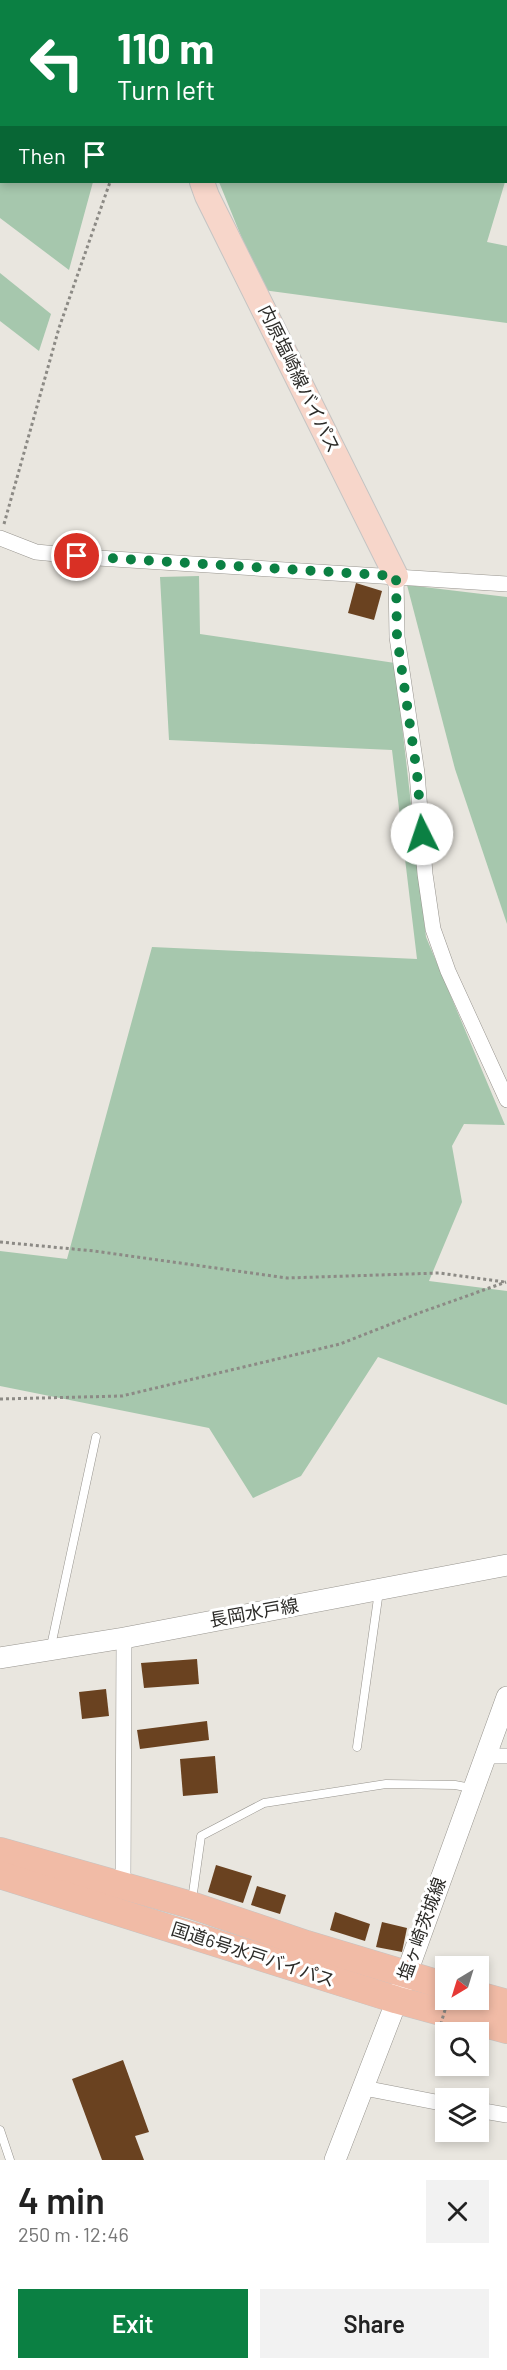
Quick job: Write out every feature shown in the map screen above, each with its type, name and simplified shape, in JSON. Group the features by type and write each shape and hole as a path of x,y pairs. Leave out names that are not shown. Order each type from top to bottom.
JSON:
{"highway":[{"name":"国道6号水戸バイパス","path":"0,1851 191,1905 435,1983"},
{"name":"国道6号水戸バイパス","path":"0,1875 397,2000 507,2030"},
{"path":"489,1998 507,2003"}],"main road":[{"name":"内原塩崎線バイパス","path":"202,183 396,576"},
{"name":"長岡水戸線","path":"0,1658 124,1638 507,1565"},
{"name":"塩ヶ崎茨城線","path":"335,2160 397,2000 507,1697"}],"street":[{"path":"2,533 36,552 507,584"},
{"path":"396,576 397,637 417,773 425,874 433,929 452,981 507,1100"},
{"path":"123,1886 124,1638"},
{"path":"486,1756 507,1756"},
{"path":"364,2088 435,2102"},
{"path":"489,2112 507,2115"}],"lane":[{"path":"49,1651 96,1437"},
{"path":"357,1747 379,1590"},
{"path":"191,1905 201,1836 264,1803 386,1784 455,1785 473,1789"},
{"path":"0,2130 10,2160"}],"path":[{"path":"2,533 59,328 110,183"},
{"path":"0,1242 94,1251 287,1278 439,1273 507,1282"},
{"path":"0,1399 122,1396 340,1344 507,1282"}],"green space":[{"path":"0,183 93,183 69,270 0,218"},
{"path":"219,183 505,183 487,242 507,246 507,323 263,290"},
{"path":"0,273 51,314 39,351 0,321"},
{"path":"199,576 200,634 395,663 426,937 505,1125 464,1124 452,1146 462,1202 429,1281 507,1291 507,1405 378,1357 301,1476 253,1498 209,1428 0,1386 0,1251 67,1259 152,947 417,959 392,750 169,740 160,577"},
{"path":"407,585 507,597 507,924 455,769"}],"building":[{"path":"356,583 382,591 374,620 348,613"},
{"path":"197,1659 199,1684 144,1688 141,1663"},
{"path":"106,1689 109,1716 82,1719 79,1692"},
{"path":"207,1721 209,1740 140,1749 137,1730"},
{"path":"215,1756 218,1793 183,1796 180,1759"},
{"path":"216,1865 252,1876 243,1903 208,1892"},
{"path":"257,1886 286,1895 280,1914 251,1905"},
{"path":"335,1912 370,1924 365,1941 330,1930"},
{"path":"382,1922 407,1928 402,1952 376,1947"},
{"path":"123,2060 149,2132 135,2136 144,2160 102,2160 72,2079"}],"route":[{"path":"77,556 396,576 397,637 417,773 422,834"}]}
